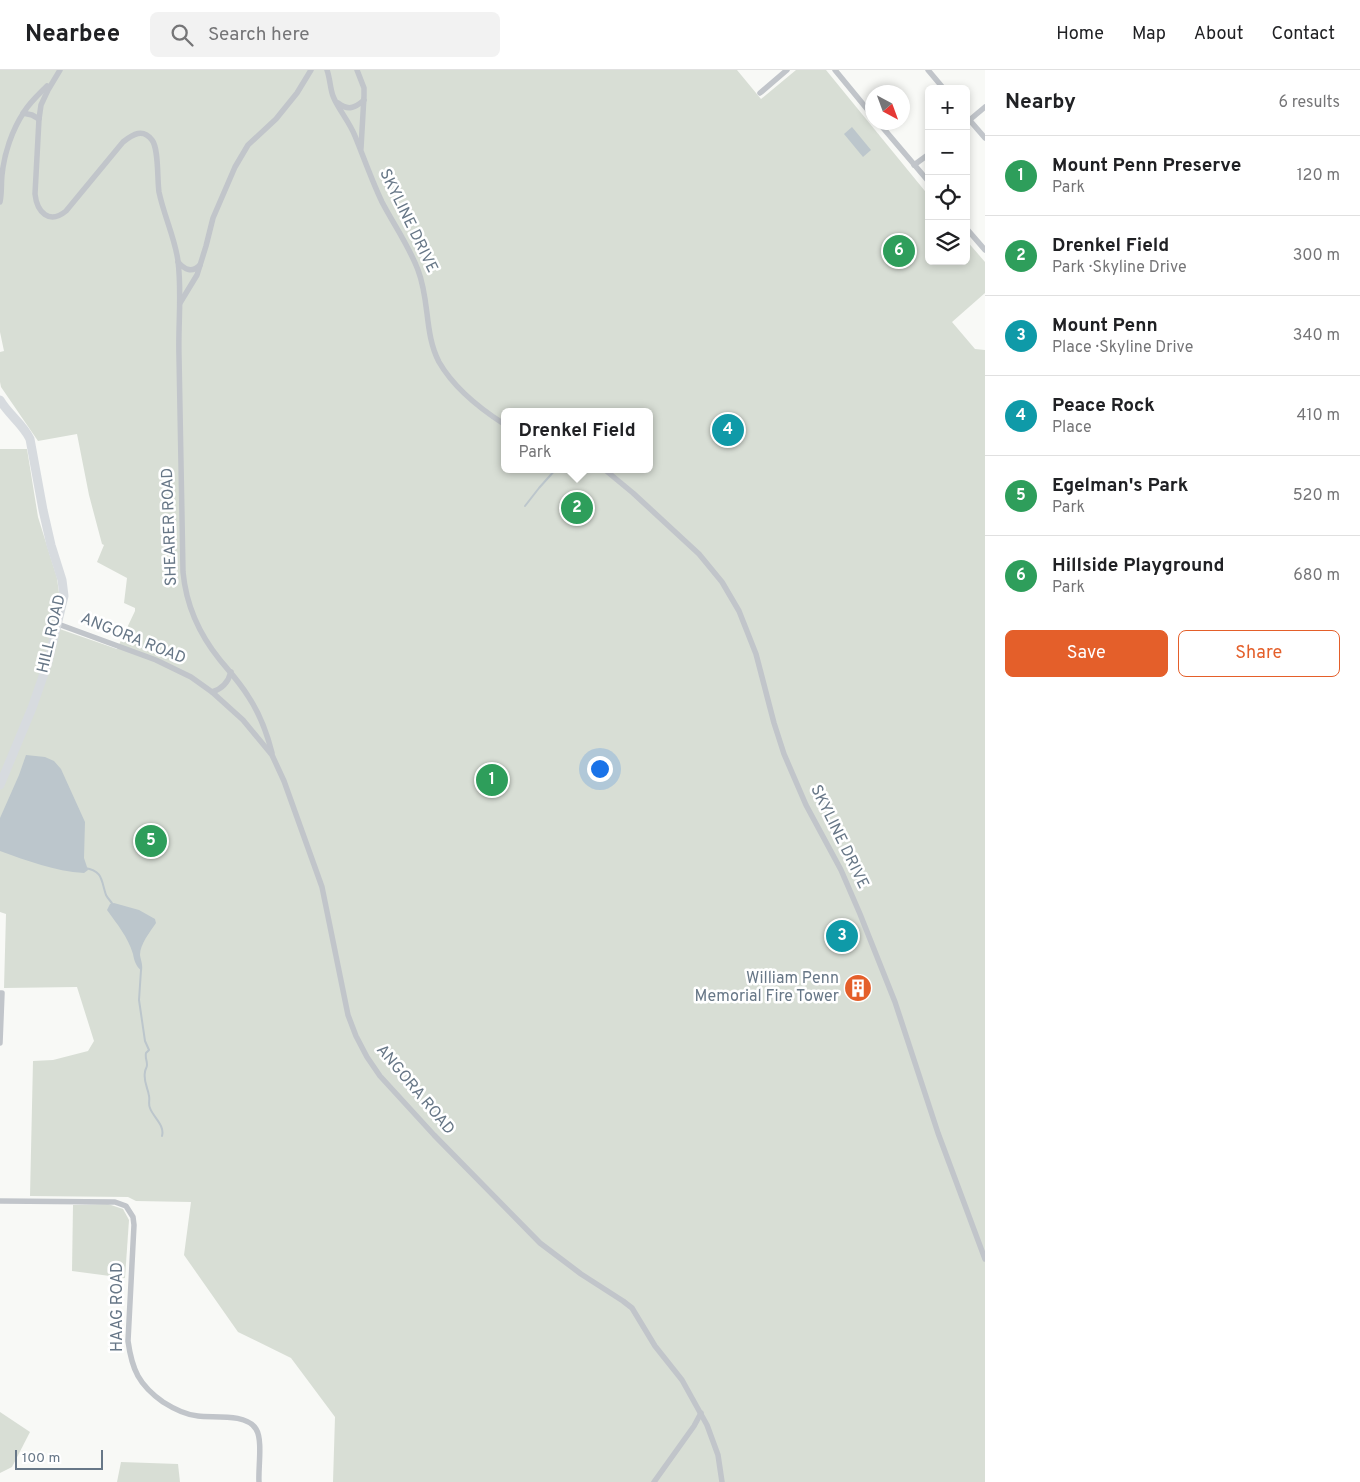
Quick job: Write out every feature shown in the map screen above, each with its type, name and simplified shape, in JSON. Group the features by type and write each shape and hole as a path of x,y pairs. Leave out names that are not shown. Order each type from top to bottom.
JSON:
{"street":[{"path":"23,113 39,119 43,98 60,70"},
{"path":"180,304 197,274 213,218 238,160 248,146 276,119 292,100 310,70"},
{"name":"SKYLINE DRIVE","path":"327,70 336,102 349,123 373,184 421,278 427,304 430,335 435,352 450,377 469,398 501,422"},
{"name":"SKYLINE DRIVE","path":"357,70 364,88 361,150"},
{"path":"760,93 787,70"},
{"path":"835,70 865,106"},
{"path":"928,70 941,85"},
{"path":"0,202 4,159 11,138 23,113 56,77"},
{"path":"336,102 342,107 351,108 364,100"},
{"path":"970,118 985,107"},
{"name":"SHEARER ROAD","path":"39,119 36,204 44,214 50,216 56,217 66,211 132,135 138,132 143,133 153,141 157,155 157,180 178,262 180,304 178,343 184,578 189,603 197,625 211,648 244,690 267,734 272,755"},
{"path":"970,123 985,138"},
{"path":"885,130 925,177"},
{"path":"914,165 925,157"},
{"path":"970,233 985,250"},
{"path":"178,262 187,270 192,270 201,264"},
{"name":"HILL ROAD","path":"0,400 26,431 30,439 42,510 63,586 64,596 48,662 32,708 0,785"},
{"name":"SKYLINE DRIVE","path":"609,473 699,554 722,582 738,611 756,654 781,745 806,805 841,870 895,1002 938,1134 985,1259"},
{"name":"ANGORA ROAD","path":"58,624 168,665 191,677 212,692 243,720 272,755 284,781 322,887 348,1015 359,1043 370,1062 380,1076 434,1135 540,1243 581,1274 632,1308 655,1346 682,1380 701,1413 718,1455 722,1482"},
{"path":"212,692 226,683 231,672"},
{"path":"0,993 2,993 0,1043"},
{"name":"HAAG ROAD","path":"0,1202 108,1201 126,1206 133,1217 134,1225 128,1341 131,1357 138,1376 141,1382 153,1394 180,1412 197,1416 236,1418 253,1425 259,1438 259,1482"},
{"path":"654,1482 694,1426 701,1413"}],"shaded area":[{"path":"0,70 737,70 761,99 796,70 826,70 865,118 865,130 875,130 925,191 925,265 970,265 970,245 985,262 985,293 952,322 975,349 985,350 985,1482 333,1482 335,1417 291,1358 238,1332 184,1255 191,1202 136,1201 128,1197 30,1196 33,1061 53,1060 88,1051 94,1041 77,987 4,988 6,914 0,912 0,449 27,449 38,517 57,578 59,593 57,611 51,626 117,649 135,608 124,603 127,578 97,562 104,545 102,544 89,495 77,434 38,441 1,387 0,352 4,351 0,332"},
{"path":"852,127 871,150 863,157 844,134"},
{"path":"26,755 45,757 54,761 61,769 85,822 84,858 88,870 84,873 52,868 0,851 0,818"},
{"path":"114,903 139,910 155,919 156,923 140,951 142,971 136,964 125,936 107,910 110,904"},
{"path":"108,1204 123,1209 129,1220 125,1278 72,1271 73,1205"},
{"path":"0,1412 30,1432 12,1467 0,1473"},
{"path":"121,1462 178,1464 180,1482 117,1482"}],"waterway":[{"path":"525,506 552,473"},
{"path":"85,868 91,869 98,874 106,895 113,905"},
{"path":"141,970 139,1000 145,1041 149,1050 146,1053 145,1078 149,1106 162,1128 162,1136"}],"place":[{"name":"Hillside Playground","path":"899,251"},
{"name":"Peace Rock","path":"728,430"},
{"name":"Drenkel Field","path":"577,508"},
{"name":"Mount Penn Preserve","path":"492,780"},
{"name":"Egelman's Park","path":"151,841"},
{"name":"Mount Penn","path":"842,936"},
{"name":"William Penn Memorial Fire Tower","path":"858,988"}]}
